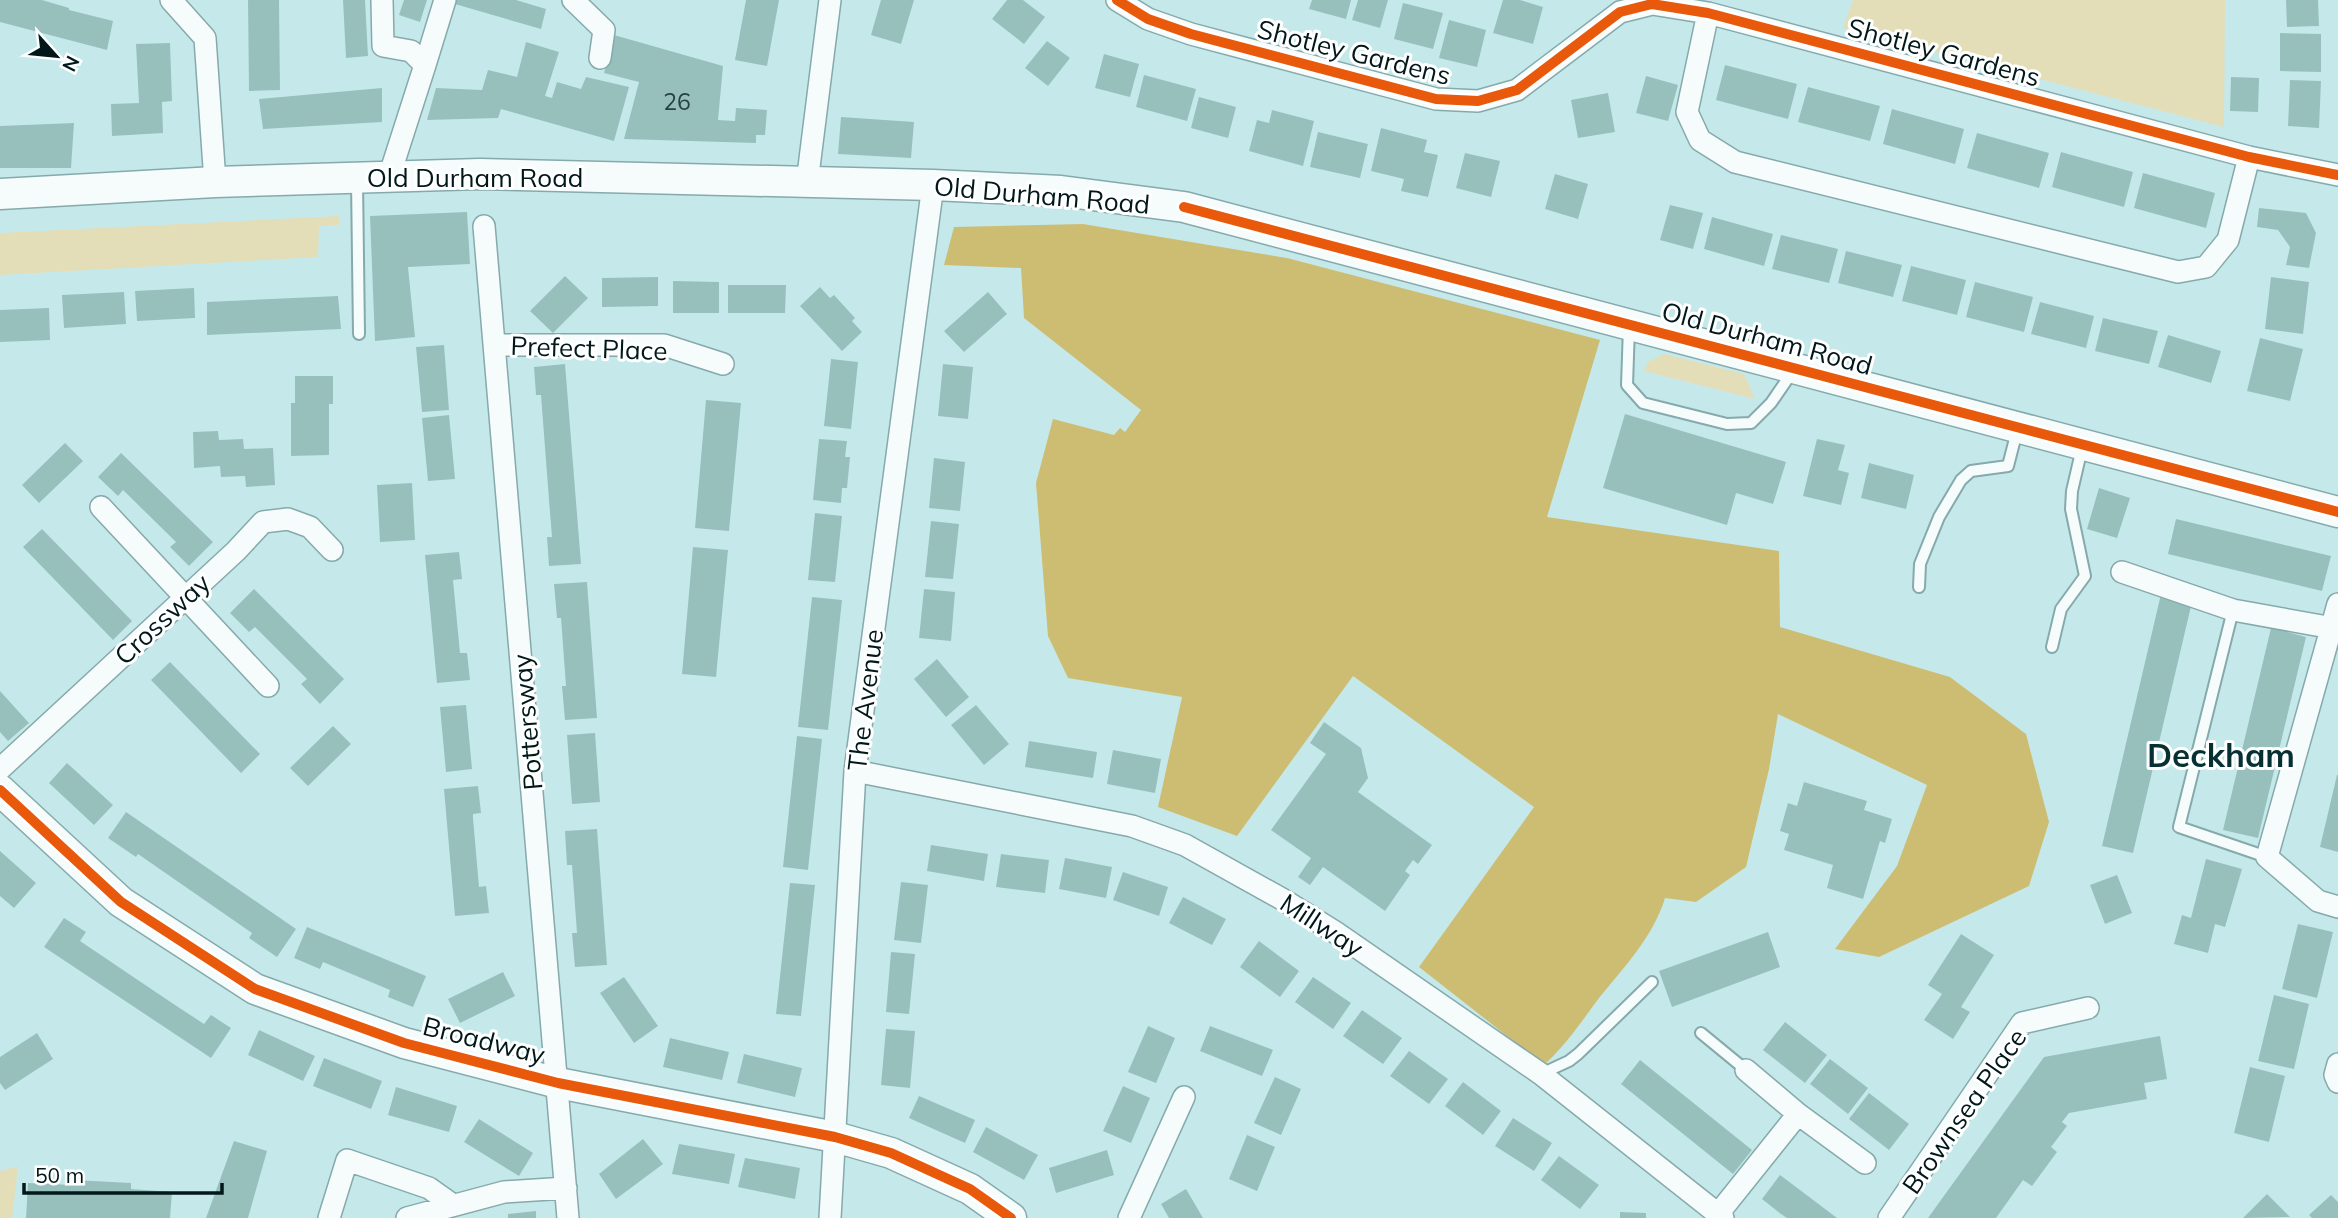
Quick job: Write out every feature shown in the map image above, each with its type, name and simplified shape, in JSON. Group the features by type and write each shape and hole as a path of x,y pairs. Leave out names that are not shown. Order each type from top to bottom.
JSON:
{"main road":[{"name":"Old Durham Road","path":"0,194 215,182 492,174 933,185 1060,191 1184,207 2083,445 2336,505"},
{"name":"Broadway","path":"0,790 121,902 255,989 404,1043 558,1083 835,1137 891,1153 970,1189 1011,1218"}],"street":[{"path":"171,0 205,38 215,182"},
{"path":"382,0 383,46 411,51 425,65"},
{"path":"389,177 445,0"},
{"path":"573,0 604,30 600,58"},
{"path":"807,183 830,0"},
{"name":"Shotley Gardens","path":"1117,0 1148,19 1191,34 1436,99 1478,101 1517,90 1620,12 1652,4 1708,13 2249,157 2338,175"},
{"path":"1708,13 1687,112 1700,140 1735,162 2178,272 2206,267 2228,240 2249,157"},
{"name":"The Avenue","path":"830,1218 855,771 933,185"},
{"name":"Pottersway","path":"484,226 568,1218"},
{"name":"Prefect Place","path":"495,345 664,345 723,364"},
{"path":"101,507 268,686"},
{"name":"Crossway","path":"0,769 236,551 263,522 288,519 310,527 332,550"},
{"path":"2122,572 2233,610 2335,628"},
{"path":"2338,604 2335,628 2267,857 2318,901 2338,907"},
{"name":"Millway","path":"855,771 1132,826 1185,845 1282,898 1324,925 1541,1074 1719,1217"},
{"name":"Brownsea Place","path":"1889,1218 2022,1023 2088,1008"},
{"path":"2338,1064 2335,1076 2338,1082"},
{"path":"1746,1070 1798,1114 1865,1163"},
{"path":"1129,1218 1184,1097"},
{"path":"1719,1217 1798,1114"},
{"path":"329,1218 346,1160 429,1188 453,1205"},
{"path":"407,1218 504,1192 566,1188"}],"lane":[{"path":"356,178 359,334"},
{"path":"1629,325 1627,385 1643,403 1727,424 1751,423 1771,403 1795,369"},
{"path":"1919,587 1920,564 1939,517 1961,480 1971,471 2008,466 2018,428"},
{"path":"2052,647 2061,609 2085,576 2071,509 2072,491 2083,445"},
{"path":"2233,610 2179,828 2267,857"},
{"path":"1541,1074 1578,1054 1652,982"},
{"path":"1701,1033 1746,1070"}],"shaded area":[{"path":"1853,0 2225,0 2224,127 1843,28"},
{"path":"339,216 339,225 319,226 318,257 0,275 0,233"},
{"path":"1083,224 1287,258 1600,340 1547,517 1779,551 1780,627 1950,677 2026,734 2049,822 2029,886 1879,957 1835,949 1897,866 1927,785 1778,714 1769,769 1746,867 1696,902 1665,898 1660,913 1636,953 1565,1043 1544,1065 1419,967 1534,807 1353,676 1237,836 1158,807 1182,697 1068,678 1048,636 1036,483 1053,419 1114,435 1120,428 1125,432 1141,410 1024,318 1021,268 944,265 954,227"},
{"path":"1664,354 1744,374 1755,399 1644,371 1648,362"},
{"path":"18,1166 12,1218 0,1218 0,1171"}],"building":[{"path":"0,0 42,0 113,21 107,50 0,22"},
{"path":"248,0 279,0 280,90 249,91"},
{"path":"343,0 365,0 368,56 346,58"},
{"path":"404,0 427,0 420,22 399,15"},
{"path":"457,0 516,0 546,9 541,29 455,4"},
{"path":"746,0 779,0 767,66 735,60"},
{"path":"881,0 914,0 901,44 871,35"},
{"path":"1007,0 1023,0 1045,17 1024,44 992,19"},
{"path":"1312,0 1351,0 1346,19 1309,9"},
{"path":"1358,0 1388,0 1380,28 1352,20"},
{"path":"1503,0 1520,0 1543,7 1533,44 1493,33"},
{"path":"2286,0 2318,0 2319,26 2287,27"},
{"path":"1403,3 1443,13 1433,49 1394,39"},
{"path":"1449,20 1486,30 1477,67 1439,58"},
{"path":"2280,33 2321,34 2321,72 2280,71"},
{"path":"614,35 723,66 718,120 735,121 736,108 767,110 765,135 756,135 756,143 624,139 639,82 604,73"},
{"path":"1047,41 1070,58 1048,86 1025,68"},
{"path":"526,42 559,52 545,96 552,98 557,82 581,89 586,77 629,87 614,141 501,109 498,118 427,120 436,88 482,90 488,70 517,77"},
{"path":"170,43 172,101 162,102 163,133 112,136 111,104 139,103 136,44"},
{"path":"1104,54 1139,64 1130,97 1095,88"},
{"path":"1725,65 1797,84 1788,119 1716,100"},
{"path":"1144,75 1196,89 1187,121 1136,107"},
{"path":"1646,76 1678,85 1668,121 1636,113"},
{"path":"2231,77 2259,78 2258,112 2230,111"},
{"path":"2290,80 2321,81 2319,128 2288,126"},
{"path":"1808,87 1880,106 1870,141 1798,122"},
{"path":"382,88 382,122 263,129 259,99"},
{"path":"1608,93 1615,132 1578,138 1571,100"},
{"path":"1199,97 1236,107 1228,138 1191,128"},
{"path":"1892,109 1964,129 1955,164 1883,144"},
{"path":"1272,110 1314,121 1303,166 1249,151 1257,120 1269,123"},
{"path":"841,117 914,122 911,158 838,154"},
{"path":"74,123 71,168 0,168 0,126"},
{"path":"1381,128 1427,140 1424,152 1438,155 1428,197 1401,191 1404,179 1371,171"},
{"path":"1318,132 1368,144 1360,178 1310,167"},
{"path":"1977,133 2049,153 2039,188 1967,168"},
{"path":"2061,152 2133,172 2124,207 2052,187"},
{"path":"1465,153 1500,161 1491,197 1456,188"},
{"path":"2143,173 2215,193 2206,228 2134,208"},
{"path":"1555,174 1588,184 1578,219 1545,209"},
{"path":"1670,205 1703,213 1693,249 1660,240"},
{"path":"2259,208 2306,213 2316,233 2309,268 2286,265 2290,247 2278,230 2257,227"},
{"path":"467,212 470,264 408,267 415,337 375,341 370,216"},
{"path":"1712,217 1773,234 1764,266 1704,249"},
{"path":"1781,235 1838,249 1829,283 1772,269"},
{"path":"1846,251 1902,265 1893,297 1838,283"},
{"path":"1911,266 1966,280 1957,315 1902,301"},
{"path":"565,276 588,298 553,333 530,311"},
{"path":"658,277 658,306 602,307 602,278"},
{"path":"2271,277 2309,282 2303,334 2265,329"},
{"path":"673,281 719,282 719,313 673,313"},
{"path":"1975,282 2033,297 2024,332 1966,317"},
{"path":"728,285 786,285 785,313 728,313"},
{"path":"820,287 830,298 834,295 855,318 852,321 862,332 842,351 800,306"},
{"path":"194,288 195,318 137,321 135,291"},
{"path":"124,292 126,324 64,328 62,295"},
{"path":"988,292 1007,314 964,352 944,331"},
{"path":"338,296 341,329 207,335 207,302"},
{"path":"2040,302 2094,316 2086,348 2031,334"},
{"path":"49,308 50,340 0,342 0,310"},
{"path":"2103,318 2158,331 2149,364 2095,351"},
{"path":"2168,335 2221,351 2211,383 2158,367"},
{"path":"2260,338 2303,349 2290,401 2247,391"},
{"path":"444,345 449,410 422,412 416,347"},
{"path":"831,359 858,362 851,429 824,426"},
{"path":"565,364 581,564 549,566 547,537 552,537 541,395 536,395 534,367"},
{"path":"943,364 973,367 968,419 938,416"},
{"path":"295,376 333,376 333,404 329,404 329,455 291,456 291,403 295,403"},
{"path":"706,400 741,403 729,531 695,528"},
{"path":"1625,414 1786,462 1773,504 1736,493 1727,525 1603,488"},
{"path":"449,415 455,479 428,481 422,418"},
{"path":"218,431 219,440 243,439 244,449 273,448 275,485 246,487 245,476 221,477 220,466 194,468 193,432"},
{"path":"819,439 847,441 845,457 850,457 847,488 842,488 841,503 813,500"},
{"path":"1817,439 1845,445 1838,470 1849,473 1841,505 1803,496"},
{"path":"65,443 83,461 39,503 22,485"},
{"path":"121,453 213,542 189,566 170,547 176,542 123,490 118,496 98,477"},
{"path":"934,458 965,462 960,511 929,508"},
{"path":"1869,463 1914,475 1906,509 1861,498"},
{"path":"412,483 415,540 380,542 377,485"},
{"path":"2099,488 2130,498 2117,538 2087,529"},
{"path":"815,513 842,516 835,582 808,580"},
{"path":"2176,519 2331,556 2322,591 2168,554"},
{"path":"931,521 959,524 953,579 925,577"},
{"path":"42,529 132,621 113,640 23,547"},
{"path":"693,547 728,550 716,677 682,674"},
{"path":"459,552 462,579 453,580 460,653 467,653 470,680 437,683 425,555"},
{"path":"587,582 597,718 565,720 562,686 566,686 561,618 557,618 554,584"},
{"path":"254,589 344,679 320,704 301,684 307,679 255,627 249,632 230,613"},
{"path":"924,589 955,592 951,641 919,638"},
{"path":"2161,594 2192,602 2133,853 2102,846"},
{"path":"812,597 842,600 828,730 798,727"},
{"path":"2271,628 2306,637 2258,838 2223,830"},
{"path":"937,659 969,697 946,717 914,679"},
{"path":"170,662 260,754 241,773 151,680"},
{"path":"0,691 29,723 8,741 0,732"},
{"path":"466,705 472,769 446,772 440,707"},
{"path":"976,705 1009,744 984,765 951,725"},
{"path":"1324,722 1361,748 1368,778 1358,792 1432,845 1418,864 1413,860 1405,871 1410,875 1385,911 1323,867 1310,885 1298,877 1311,858 1271,830 1326,754 1310,743"},
{"path":"333,726 351,744 308,786 290,768"},
{"path":"595,733 600,802 572,804 567,735"},
{"path":"797,736 822,739 808,870 783,867"},
{"path":"1029,741 1097,752 1093,778 1025,767"},
{"path":"1113,750 1161,759 1155,793 1107,784"},
{"path":"67,763 113,805 94,825 49,783"},
{"path":"2338,775 2338,852 2320,847"},
{"path":"1804,782 1867,801 1864,810 1892,819 1885,843 1880,841 1863,899 1827,888 1833,865 1784,850 1789,834 1780,831 1788,803 1797,806"},
{"path":"478,786 481,813 473,814 473,818 479,887 486,886 489,913 455,916 444,789"},
{"path":"126,812 296,929 277,957 249,938 252,933 138,854 136,857 108,838"},
{"path":"597,829 607,965 575,967 572,933 577,933 572,865 567,865 565,831"},
{"path":"931,845 988,854 984,881 927,871"},
{"path":"0,851 36,883 14,908 0,896"},
{"path":"1001,854 1049,860 1045,893 996,887"},
{"path":"1065,858 1112,867 1106,898 1059,889"},
{"path":"2206,859 2242,869 2225,927 2215,924 2208,953 2174,944 2182,915 2191,918"},
{"path":"1123,872 1168,887 1159,916 1113,900"},
{"path":"2117,875 2132,913 2105,924 2090,885"},
{"path":"901,882 928,885 921,943 894,940"},
{"path":"790,883 815,885 801,1016 776,1014"},
{"path":"1183,897 1226,919 1212,945 1169,923"},
{"path":"64,918 86,932 80,941 172,1003 204,1024 211,1015 231,1028 211,1058 44,947"},
{"path":"2298,924 2333,932 2317,998 2282,989"},
{"path":"307,927 426,976 413,1007 388,997 390,990 323,962 320,969 294,958"},
{"path":"1768,932 1780,967 1672,1007 1659,971"},
{"path":"1961,934 1994,955 1961,1007 1970,1012 1953,1039 1924,1020 1942,994 1928,985"},
{"path":"1259,941 1299,971 1280,997 1240,967"},
{"path":"891,952 915,954 909,1014 886,1012"},
{"path":"503,972 515,996 460,1023 448,999"},
{"path":"624,977 658,1026 634,1043 600,993"},
{"path":"1313,977 1351,1003 1333,1029 1295,1002"},
{"path":"2274,995 2309,1004 2294,1069 2258,1061"},
{"path":"1362,1010 1402,1038 1383,1064 1343,1036"},
{"path":"1785,1022 1827,1055 1805,1083 1763,1050"},
{"path":"1148,1026 1175,1038 1156,1083 1128,1072"},
{"path":"1210,1026 1273,1050 1262,1076 1200,1051"},
{"path":"886,1029 915,1031 910,1088 881,1085"},
{"path":"259,1030 315,1056 303,1081 248,1055"},
{"path":"37,1033 53,1059 5,1090 0,1083 0,1057"},
{"path":"2160,1036 2167,1079 2144,1083 2147,1099 2069,1113 2062,1122 2067,1126 2051,1147 2057,1152 2032,1186 2023,1180 1996,1218 1928,1218 2044,1057"},
{"path":"670,1038 729,1052 722,1080 663,1067"},
{"path":"1409,1051 1448,1079 1429,1104 1390,1076"},
{"path":"744,1054 802,1068 795,1097 737,1083"},
{"path":"324,1058 382,1081 371,1109 313,1086"},
{"path":"1830,1059 1868,1088 1848,1114 1810,1084"},
{"path":"1640,1060 1752,1150 1733,1174 1621,1084"},
{"path":"2250,1067 2285,1076 2269,1142 2234,1133"},
{"path":"1275,1077 1301,1089 1281,1135 1254,1123"},
{"path":"1463,1082 1501,1111 1483,1135 1445,1106"},
{"path":"1123,1086 1150,1098 1131,1143 1103,1131"},
{"path":"396,1087 457,1106 449,1132 388,1115"},
{"path":"1869,1093 1909,1124 1889,1150 1849,1119"},
{"path":"919,1096 975,1120 965,1143 909,1118"},
{"path":"1513,1118 1552,1143 1534,1171 1495,1146"},
{"path":"479,1119 533,1153 519,1176 464,1142"},
{"path":"986,1127 1038,1155 1024,1180 973,1152"},
{"path":"1247,1135 1275,1147 1257,1191 1229,1179"},
{"path":"643,1139 663,1164 616,1199 599,1174"},
{"path":"234,1141 267,1151 248,1218 206,1218"},
{"path":"679,1144 735,1154 729,1184 672,1174"},
{"path":"1107,1150 1114,1175 1056,1193 1049,1168"},
{"path":"1559,1156 1599,1185 1580,1209 1541,1180"},
{"path":"745,1158 800,1168 795,1199 738,1187"},
{"path":"1780,1175 1837,1218 1787,1218 1781,1214 1762,1199"},
{"path":"74,1180 131,1183 131,1189 172,1192 170,1218 26,1218 28,1183 74,1185"},
{"path":"1186,1189 1203,1218 1169,1218 1161,1204"},
{"path":"2267,1194 2290,1217 2243,1218"},
{"path":"2331,1195 2338,1202 2338,1218 2312,1218 2309,1215"},
{"path":"536,1211 536,1218 508,1218 508,1214"},
{"path":"1620,1212 1646,1213 1646,1218 1620,1218"}],"cycle path":[{"path":"1117,0 1148,19 1191,34 1436,99 1478,101 1517,90 1620,12 1652,4 1708,13 2249,157 2338,175"},
{"path":"1184,207 2338,512"},
{"path":"0,790 121,902 255,989 404,1043 558,1083 835,1137 891,1153 970,1189 1011,1218"}],"district":[{"name":"Deckham","path":"2221,754"}]}
